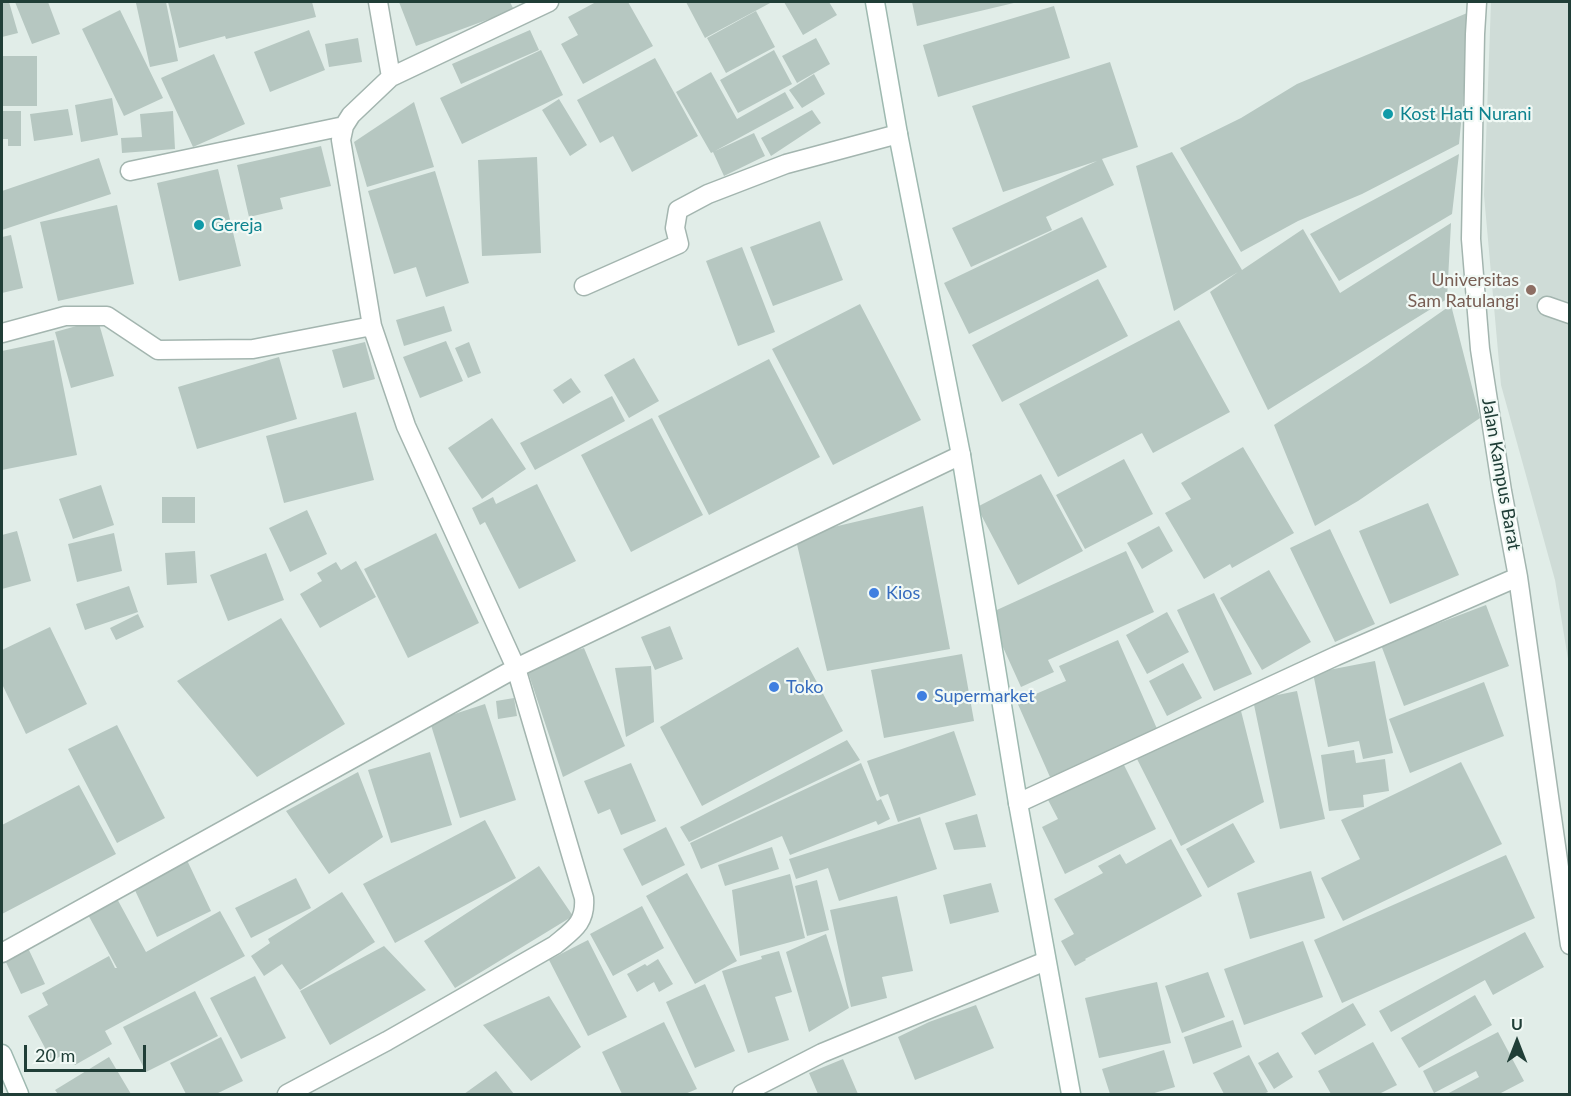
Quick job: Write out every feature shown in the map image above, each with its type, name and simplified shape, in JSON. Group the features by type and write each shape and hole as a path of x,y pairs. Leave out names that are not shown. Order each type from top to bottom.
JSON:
{"street":[{"path":"378,2 391,77"},
{"path":"287,1095 555,945 573,930 585,910 584,898 516,668 406,426 372,326 341,140 344,126 351,115 391,77 549,2"},
{"path":"875,2 898,134 961,455 1018,803 1071,1095"},
{"name":"Jalan Kampus Barat","path":"1477,2 1474,45 1471,239 1480,349 1518,577 1569,945"},
{"path":"130,171 344,126"},
{"path":"584,286 679,244 675,228 678,210 708,194 786,164 898,134"},
{"path":"1547,306 1569,314"},
{"path":"2,333 65,316 108,316 158,350 253,349 372,326"},
{"path":"2,953 516,668 961,455"},
{"path":"1018,803 1336,656 1518,577"},
{"path":"742,1095 822,1053 1046,961"},
{"path":"2,1054 19,1095"}],"shaded area":[{"name":"Universitas Sam Ratulangi","path":"1491,2 1569,2 1569,665 1555,580 1501,385 1484,195"}],"building":[{"path":"2,2 9,2 18,33 2,37"},
{"path":"15,2 48,2 60,34 32,44"},
{"path":"166,2 178,61 150,67 136,3"},
{"path":"168,2 312,2 316,17 179,48"},
{"path":"399,2 510,2 514,10 416,46"},
{"path":"596,2 628,2 653,46 583,84 561,44 578,35 568,17"},
{"path":"686,2 772,2 705,38"},
{"path":"784,2 829,2 837,15 803,35"},
{"path":"912,2 1018,2 917,26"},
{"path":"1054,6 1070,58 938,97 923,45"},
{"path":"120,10 163,98 124,116 82,29"},
{"path":"756,11 775,47 726,73 707,38"},
{"path":"1472,11 1459,144 1362,194 1298,221 1241,252 1180,148 1241,118 1297,84"},
{"path":"309,30 325,70 270,92 254,52"},
{"path":"530,30 539,50 461,84 452,64"},
{"path":"358,38 362,62 329,67 325,44"},
{"path":"816,38 830,64 797,83 782,56"},
{"path":"541,50 563,95 462,144 440,98"},
{"path":"774,50 792,84 738,113 720,80"},
{"path":"214,54 245,124 193,147 161,78"},
{"path":"2,56 37,56 37,106 2,106"},
{"path":"655,58 698,136 632,172 613,136 600,143 577,100"},
{"path":"1110,62 1138,147 1102,159 1114,185 1046,217 1052,230 971,267 952,228 1097,161 1003,192 972,106"},
{"path":"711,72 737,119 785,92 794,108 715,151 754,133 765,156 724,176 713,152 711,153 676,92"},
{"path":"814,74 825,94 802,108 789,90"},
{"path":"112,98 118,135 81,142 75,105"},
{"path":"559,99 587,145 570,156 542,110"},
{"path":"414,102 434,167 367,187 354,142"},
{"path":"68,109 73,135 34,141 30,114"},
{"path":"812,110 821,123 771,156 761,138"},
{"path":"2,111 21,111 21,146 8,146 8,139 2,139"},
{"path":"173,111 175,149 122,153 121,138 142,137 140,114"},
{"path":"321,146 331,186 280,198 283,209 249,217 237,165"},
{"path":"1172,152 1242,270 1303,229 1340,293 1451,223 1447,299 1268,410 1210,292 1238,272 1174,311 1136,166"},
{"path":"1459,154 1452,214 1339,281 1310,234"},
{"path":"537,157 541,253 482,256 478,160"},
{"path":"99,158 111,194 2,230 2,191"},
{"name":"Gereja","path":"218,169 241,266 179,281 157,183"},
{"path":"435,171 469,283 426,297 416,267 394,274 368,191"},
{"path":"117,205 134,284 58,301 40,222"},
{"path":"1082,217 1107,267 969,334 944,283"},
{"path":"820,221 843,280 773,306 750,247"},
{"path":"11,235 23,288 2,293 2,237"},
{"path":"742,247 775,332 738,346 706,261"},
{"path":"1098,279 1128,336 1002,402 972,345"},
{"path":"860,304 921,420 833,465 772,349"},
{"path":"1451,305 1480,418 1358,501 1315,526 1274,425"},
{"path":"444,306 452,331 404,346 396,320"},
{"path":"98,320 114,376 71,388 55,332"},
{"path":"1179,320 1230,412 1153,453 1142,433 1058,477 1019,404"},
{"path":"54,340 77,455 2,470 2,351"},
{"path":"446,341 463,381 420,398 403,357"},
{"path":"365,342 375,379 343,388 332,350"},
{"path":"469,342 481,373 468,378 455,348"},
{"path":"279,357 297,419 197,449 178,387"},
{"path":"634,358 659,401 629,418 604,375"},
{"path":"769,359 820,457 709,515 658,416"},
{"path":"571,378 581,392 563,404 553,390"},
{"path":"612,396 625,421 535,470 520,443"},
{"path":"356,412 374,480 284,503 266,436"},
{"path":"492,418 526,469 482,499 448,448"},
{"path":"652,418 703,515 631,552 581,455"},
{"path":"1243,447 1294,533 1232,568 1230,564 1204,579 1165,513 1191,499 1181,483"},
{"path":"1124,459 1153,514 1085,549 1056,495"},
{"path":"1041,474 1083,551 1018,585 977,507"},
{"path":"537,484 576,561 519,589 485,522 480,525 472,508 493,497 496,504"},
{"path":"101,485 114,525 73,539 59,499"},
{"path":"162,497 195,497 195,523 162,523"},
{"path":"1428,503 1459,575 1390,604 1359,531"},
{"name":"Kios","path":"923,506 950,649 827,671 795,536"},
{"path":"307,510 327,554 290,572 269,528"},
{"path":"1159,526 1173,551 1142,569 1127,543"},
{"path":"1330,529 1375,624 1335,642 1290,548"},
{"path":"17,531 31,581 2,589 2,535"},
{"path":"114,533 122,571 77,582 68,544"},
{"path":"436,533 479,623 408,658 364,569"},
{"path":"195,551 197,583 167,585 165,553"},
{"path":"1126,551 1154,612 1048,660 1054,672 1021,687 988,614"},
{"path":"266,553 284,600 228,621 210,575"},
{"path":"356,561 376,597 320,628 300,594 322,581 317,573 336,562 341,570"},
{"path":"1269,570 1311,642 1262,670 1220,598"},
{"path":"129,586 138,612 85,630 76,604"},
{"path":"1214,593 1252,674 1214,691 1177,610"},
{"path":"1486,605 1509,666 1404,706 1381,645"},
{"path":"1167,612 1189,652 1147,674 1126,635"},
{"path":"138,614 144,627 116,640 110,628"},
{"path":"281,618 345,724 257,777 177,681"},
{"path":"670,626 683,659 655,670 641,637"},
{"path":"50,627 87,704 26,734 2,684 2,650"},
{"path":"1118,640 1158,731 1050,777 1017,702 1066,681 1059,666"},
{"name":"Toko","path":"798,647 843,731 702,806 660,727"},
{"path":"584,648 625,746 563,777 526,666"},
{"name":"Supermarket","path":"962,654 974,721 884,738 871,670"},
{"path":"1375,661 1393,753 1363,759 1359,741 1328,747 1313,673"},
{"path":"1183,663 1202,698 1167,716 1149,681"},
{"path":"651,666 654,722 626,737 615,668"},
{"path":"1484,682 1504,736 1410,773 1389,719"},
{"path":"1297,691 1325,819 1280,829 1253,700"},
{"path":"514,698 517,716 498,719 496,701"},
{"path":"1239,703 1264,802 1181,846 1136,757"},
{"path":"485,704 516,800 460,818 430,722"},
{"path":"117,725 165,818 117,843 68,749"},
{"path":"954,731 976,795 898,822 888,794 880,797 867,761"},
{"path":"847,740 860,760 689,842 680,827"},
{"path":"1354,750 1356,763 1385,759 1389,791 1363,795 1364,807 1329,811 1321,755"},
{"path":"430,752 452,825 391,843 368,770"},
{"path":"1121,759 1156,829 1065,874 1042,827 1058,819 1046,796"},
{"path":"1461,762 1502,844 1343,921 1321,878 1360,859 1341,820"},
{"path":"631,763 656,821 621,835 610,809 598,814 584,781"},
{"path":"861,763 877,801 881,799 890,819 878,825 876,821 790,855 782,836 701,869 690,843"},
{"path":"358,772 383,837 329,874 286,811"},
{"path":"79,785 116,854 2,914 2,825"},
{"path":"977,814 986,847 954,850 945,823"},
{"path":"920,817 937,869 839,901 828,868 796,879 789,859"},
{"path":"485,820 516,878 395,943 363,884"},
{"path":"1233,823 1255,862 1208,888 1186,849"},
{"path":"666,827 685,865 642,886 623,849"},
{"path":"1171,839 1202,896 1075,966 1061,941 1074,934 1054,899 1103,873 1098,866 1120,854 1126,864"},
{"path":"772,847 779,869 725,886 718,865"},
{"path":"1506,855 1535,918 1342,1003 1314,940"},
{"path":"186,858 211,911 157,937 132,884"},
{"path":"539,866 573,916 455,988 424,941"},
{"path":"1311,871 1325,918 1250,939 1237,893"},
{"path":"687,873 737,961 695,984 646,896"},
{"path":"790,874 805,938 740,956 732,890"},
{"path":"296,878 311,908 251,938 235,908"},
{"path":"817,880 829,930 807,936 795,886"},
{"path":"991,883 999,912 950,924 943,895"},
{"path":"342,892 375,942 300,990 282,964 264,976 251,956 270,943 268,939"},
{"path":"115,895 146,952 220,911 245,956 105,1031 112,1044 75,1065 68,1052 52,1061 28,1016 48,1005 42,993 109,956 117,968 86,911"},
{"path":"897,896 913,971 882,977 887,998 851,1007 830,910"},
{"path":"642,906 664,948 613,976 590,934"},
{"path":"1525,932 1544,967 1493,995 1485,980 1391,1032 1379,1011"},
{"path":"826,934 849,1008 809,1032 786,952"},
{"path":"588,940 627,1017 588,1036 549,960"},
{"path":"1303,941 1323,997 1244,1025 1224,969"},
{"path":"384,946 426,990 330,1045 300,991"},
{"path":"28,948 45,984 21,994 4,958"},
{"path":"779,951 792,992 775,997 789,1040 748,1053 722,971 762,959 761,956"},
{"path":"658,959 673,984 659,992 654,982 637,992 627,974"},
{"path":"1208,972 1225,1017 1182,1033 1165,986"},
{"path":"255,976 286,1038 241,1059 210,998"},
{"path":"1157,982 1171,1043 1099,1058 1085,998"},
{"path":"705,984 735,1051 695,1068 666,1002"},
{"path":"195,991 218,1036 146,1072 123,1027"},
{"path":"1475,995 1492,1025 1419,1068 1401,1038"},
{"path":"549,996 581,1047 531,1081 483,1025"},
{"path":"1353,1003 1366,1025 1315,1055 1301,1033"},
{"path":"976,1005 994,1048 915,1080 898,1037 929,1022"},
{"path":"1233,1020 1242,1047 1193,1064 1184,1037"},
{"path":"664,1022 697,1089 685,1094 622,1094 602,1052"},
{"path":"1498,1032 1524,1081 1499,1094 1447,1094 1479,1077 1476,1071 1434,1093 1423,1071"},
{"path":"221,1037 243,1081 216,1094 186,1094 170,1063"},
{"path":"1373,1042 1397,1085 1379,1094 1331,1094 1318,1071"},
{"path":"1164,1050 1175,1087 1151,1094 1110,1094 1102,1069"},
{"path":"1278,1052 1293,1077 1274,1089 1258,1063"},
{"path":"1249,1055 1268,1092 1224,1094 1213,1073"},
{"path":"109,1057 131,1094 58,1094 55,1090"},
{"path":"843,1059 858,1094 818,1094 809,1073"},
{"path":"496,1071 514,1094 464,1094"}],"place":[{"name":"Kost Hati Nurani","path":"1388,114"},
{"name":"Gereja","path":"199,225"},
{"name":"Universitas Sam Ratulangi","path":"1531,290"},
{"name":"Kios","path":"874,593"},
{"name":"Toko","path":"774,687"},
{"name":"Supermarket","path":"922,696"}]}
